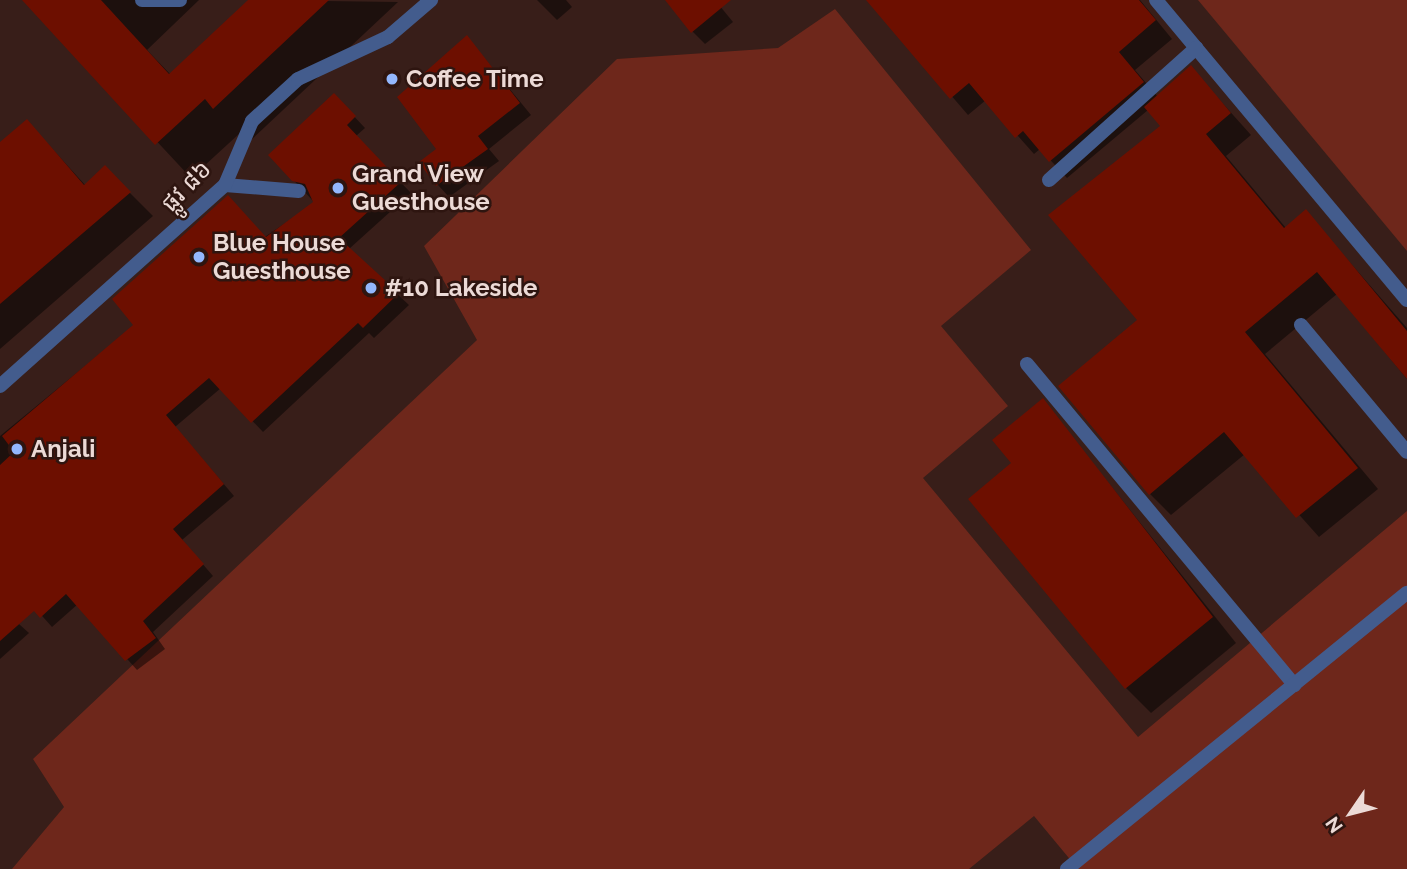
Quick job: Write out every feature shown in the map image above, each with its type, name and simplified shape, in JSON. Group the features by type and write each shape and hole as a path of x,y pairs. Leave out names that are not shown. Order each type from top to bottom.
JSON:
{"lane":[{"path":"142,0 180,0"},
{"name":"ផ្លូវ ៨៦","path":"0,386 225,185 252,121 298,79 388,37 431,0"},
{"path":"1156,0 1407,300"},
{"path":"1049,180 1196,48"},
{"path":"225,185 299,191"},
{"path":"1301,325 1407,452"},
{"path":"1027,364 1294,685"},
{"path":"1067,869 1407,593"}],"shaded area":[{"path":"1198,0 1407,0 1407,251"},
{"path":"835,9 1031,250 941,326 1008,406 923,478 1138,737 1407,511 1407,869 1078,869 1034,816 969,869 12,869 64,807 33,759 477,340 424,246 617,59 778,48"}],"building":[{"path":"22,0 101,0 169,74 248,0 329,0 213,109 205,99 155,145"},
{"path":"665,0 731,0 691,33"},
{"path":"866,0 1139,0 1156,20 1119,52 1144,82 1049,162 1023,131 1015,138 969,83 950,99"},
{"path":"467,35 520,103 478,136 488,149 436,186 419,162 436,149 397,97"},
{"path":"1191,65 1231,113 1206,134 1284,228 1306,209 1407,331 1407,379 1317,272 1245,332 1358,468 1296,518 1224,432 1149,495 1058,386 1137,320 1048,215 1160,126 1144,107"},
{"path":"334,93 356,116 347,125 401,182 339,238 399,293 363,328 358,323 251,423 209,378 166,415 224,484 173,529 204,564 143,621 156,638 125,661 66,594 40,618 34,611 0,641 0,465 14,452 2,436 133,325 112,299 228,195 266,237 313,202 305,184 292,181 268,155"},
{"path":"27,119 84,185 105,165 131,192 0,304 0,142"},
{"path":"1043,398 1213,617 1125,689 968,499 1011,463 992,440"}],"place":[{"name":"Coffee Time","path":"392,79"},
{"name":"Grand View Guesthouse","path":"338,188"},
{"name":"Blue House Guesthouse","path":"199,257"},
{"name":"#10 Lakeside","path":"371,288"},
{"name":"Anjali","path":"17,449"}]}
